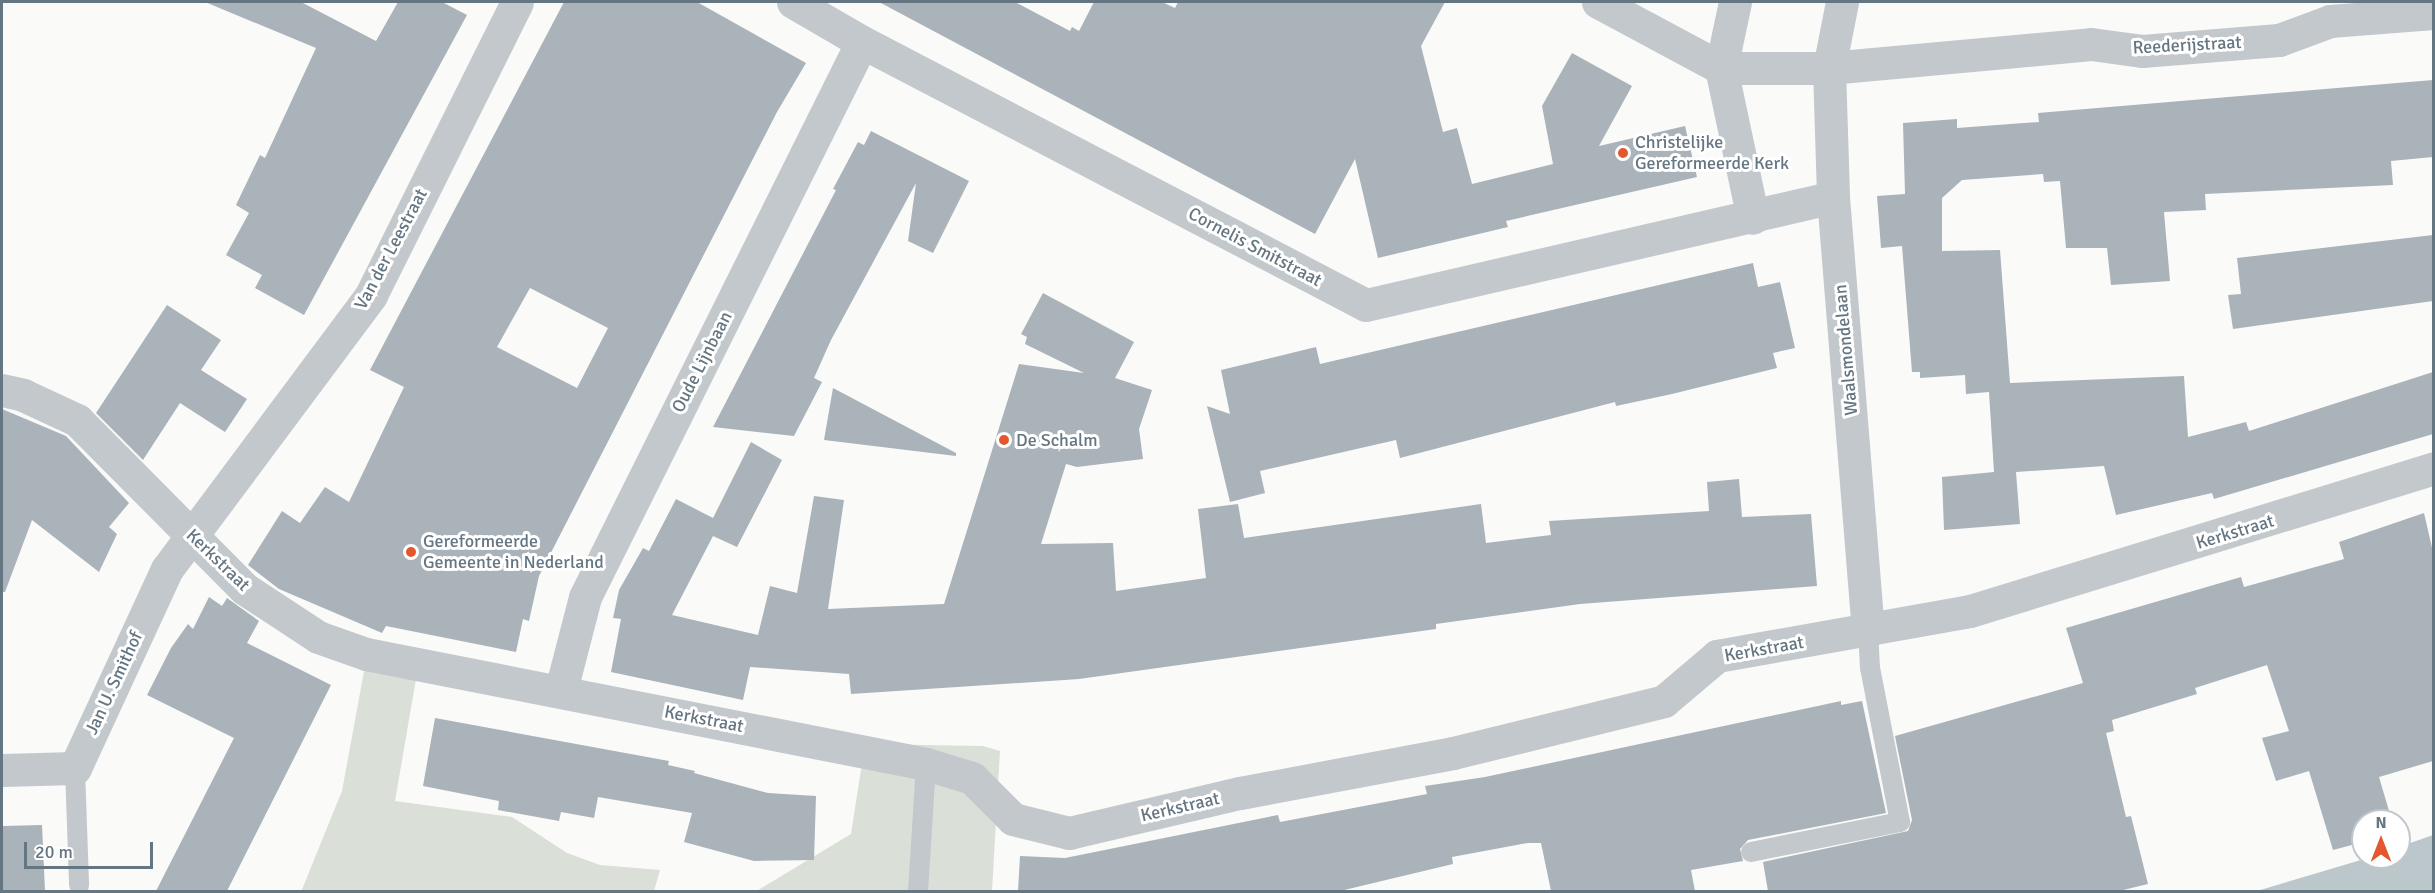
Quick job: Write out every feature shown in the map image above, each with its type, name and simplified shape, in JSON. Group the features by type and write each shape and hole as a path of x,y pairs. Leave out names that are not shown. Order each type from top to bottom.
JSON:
{"street":[{"name":"Van der Leestraat","path":"190,534 371,295 517,2"},
{"name":"Cornelis Smitstraat","path":"793,2 862,42 1366,305 1753,218 1833,197"},
{"path":"1598,2 1721,68 1829,68"},
{"path":"1735,2 1721,68 1753,218"},
{"name":"Waalsmondelaan","path":"1842,2 1829,68 1833,197 1868,632"},
{"name":"Reederijstraat","path":"1829,68 2091,44 2142,51 2268,41 2330,21 2433,13"},
{"name":"Oude Lijnbaan","path":"561,690 585,597 862,42"},
{"name":"Kerkstraat","path":"2,390 23,394 76,420 245,589 318,637 366,654 561,690 926,764 972,778 1014,819 1069,833 1240,793 1453,753 1664,701 1717,656 1868,632 1970,611 2433,468"},
{"name":"Jan U. Smithof","path":"75,768 167,569 190,534"},
{"path":"2,770 75,768"}],"lane":[{"path":"1751,852 1900,822 1870,668 1868,632"},
{"path":"918,891 926,764"},
{"path":"75,768 79,885"}],"shaded area":[{"path":"365,666 416,679 395,801 512,817 567,853 600,865 660,870 654,891 301,892 342,791"},
{"path":"865,744 983,746 1000,751 992,891 755,892 851,834"},
{"path":"2433,835 2433,891 2257,891 2351,863 2351,869 2411,869 2411,843"}],"building":[{"path":"205,2 301,2 376,41 398,2 442,2 467,15 304,315 255,288 262,275 226,255 249,213 236,205 260,155 265,158 316,48"},
{"path":"564,2 697,2 806,63 777,112 539,576 529,621 523,619 516,652 386,626 382,633 279,589 248,565 282,511 300,523 325,487 349,502 404,387 370,370","holes":["530,288 608,328 577,388 497,347"]},
{"path":"879,2 1015,2 1070,31 1072,27 1079,31 1094,2 1162,2 1175,8 1178,2 1445,2 1421,46 1443,132 1457,128 1472,184 1553,164 1542,106 1572,53 1632,86 1599,146 1685,126 1697,177 1506,221 1508,227 1378,258 1355,159 1315,234"},
{"path":"2433,80 2433,157 2391,161 2393,185 2205,194 2206,210 2164,212 2170,281 2111,285 2107,248 2066,248 2060,181 2044,182 2043,174 1962,180 1942,198 1942,251 2000,250 2010,383 2184,376 2188,437 2246,422 2249,431 2433,372 2433,434 2214,499 2212,493 2116,515 2104,466 2016,472 2020,524 1944,530 1942,477 1994,472 1989,392 1966,394 1965,375 1920,378 1920,372 1912,372 1902,246 1881,248 1877,196 1905,194 1903,123 1957,119 1957,128 2039,122 2038,113"},
{"path":"871,131 969,181 933,253 908,241 916,183 831,340 814,378 822,382 794,436 713,427 836,190 833,189 858,142 864,145"},
{"path":"2433,235 2433,301 2233,329 2228,295 2241,294 2237,258"},
{"path":"1753,263 1758,287 1780,282 1795,348 1773,353 1777,368 1616,406 1615,402 1400,458 1396,440 1260,471 1265,493 1230,502 1207,406 1230,414 1221,370 1316,347 1320,364"},
{"path":"1043,293 1134,342 1115,378 1152,390 1139,429 1143,459 1077,467 1066,464 1041,544 1113,543 1116,591 1206,578 1198,509 1238,504 1244,538 1481,504 1486,543 1551,535 1549,521 1709,511 1707,482 1739,479 1742,517 1811,514 1817,586 1580,604 1436,624 1436,629 1079,679 851,694 849,674 750,667 743,700 611,672 621,619 613,618 619,590 643,548 649,551 676,499 713,518 751,442 782,460 737,547 713,536 672,615 758,635 770,586 797,593 814,496 844,500 828,609 944,604 1019,364 1084,373 1025,344 1027,337 1021,334"},
{"path":"167,305 221,340 201,370 247,399 225,432 180,403 143,460 96,413"},
{"path":"833,388 956,453 956,456 824,440"},
{"path":"2,409 66,436 129,503 109,527 117,534 99,572 32,520 5,592 2,592"},
{"path":"2424,513 2433,552 2433,761 2379,777 2388,809 2351,809 2351,845 2333,850 2309,771 2276,781 2262,738 2289,731 2267,665 2195,688 2197,694 2112,720 2114,731 2106,733 2126,817 2131,816 2148,884 2119,891 1768,891 1763,862 1908,831 1912,820 1895,736 2083,683 2066,628 2241,577 2244,587 2344,559 2339,542"},
{"path":"209,597 222,606 227,598 259,621 247,643 331,685 227,891 156,891 234,738 147,695 171,648 188,624 193,629"},
{"path":"1841,701 1841,705 1862,701 1886,813 1748,840 1740,849 1743,861 1691,870 1695,891 1551,891 1541,843 1528,843 1452,857 1453,864 1340,891 1018,891 1020,856 1065,858 1278,815 1280,822 1427,794 1425,786 1485,777"},
{"path":"435,718 669,761 668,765 768,793 816,796 814,860 754,861 684,842 692,813 598,797 594,818 561,812 559,821 498,810 499,801 423,786"},
{"path":"42,825 45,891 2,891 2,826"}],"place":[{"name":"Christelijke Gereformeerde Kerk","path":"1623,153"},
{"name":"De Schalm","path":"1004,440"},
{"name":"Gereformeerde Gemeente in Nederland","path":"411,552"}]}
